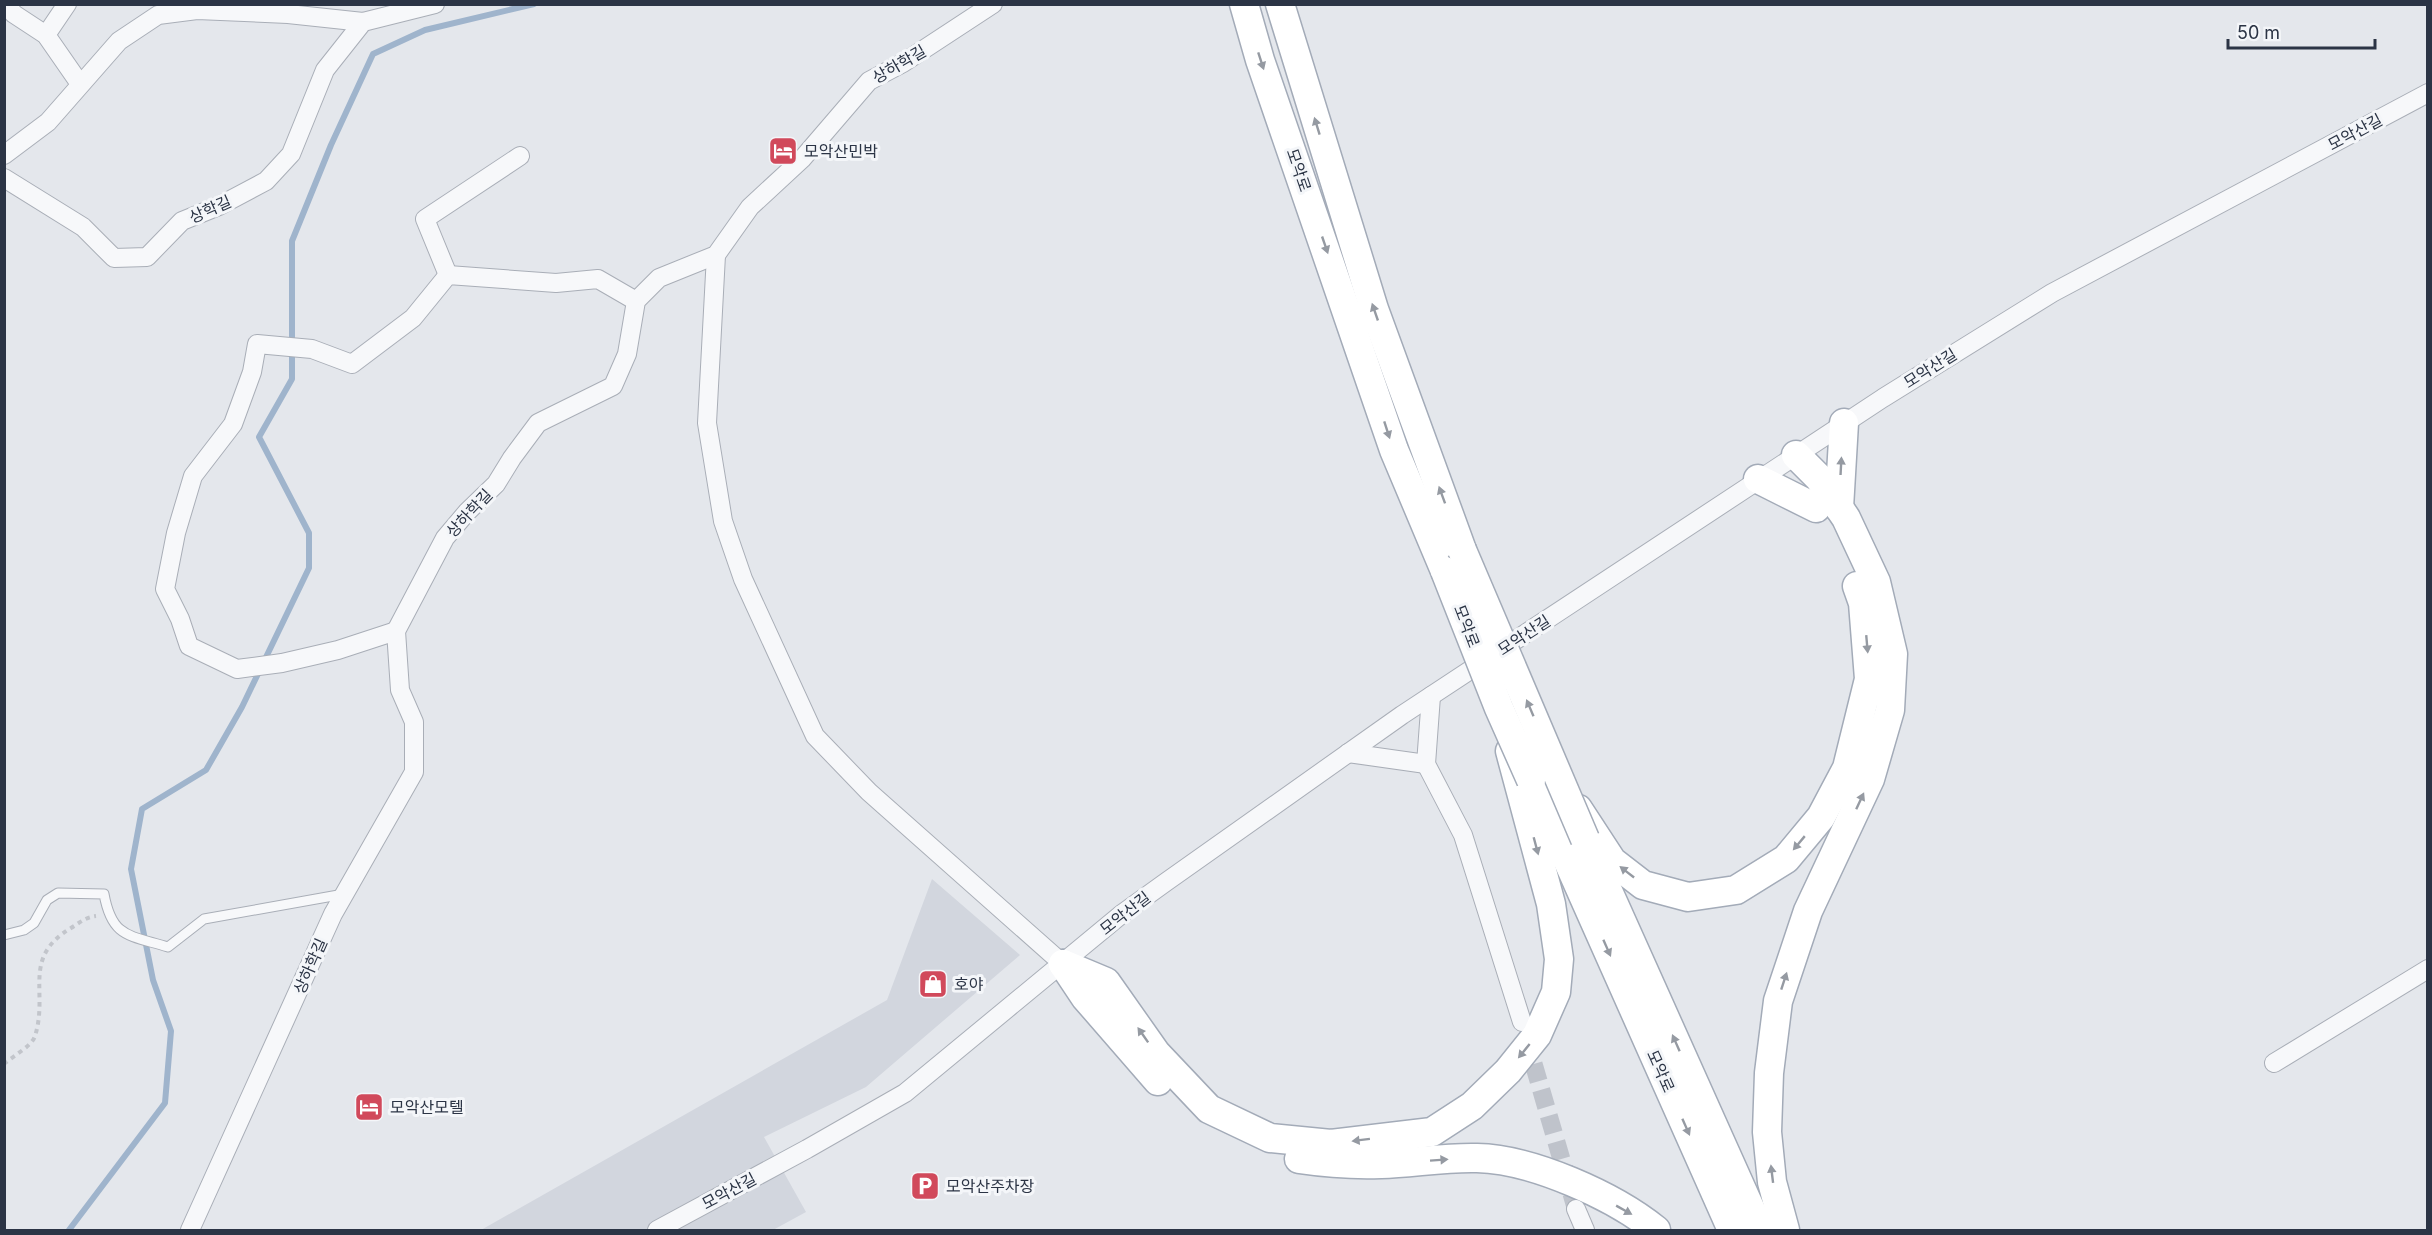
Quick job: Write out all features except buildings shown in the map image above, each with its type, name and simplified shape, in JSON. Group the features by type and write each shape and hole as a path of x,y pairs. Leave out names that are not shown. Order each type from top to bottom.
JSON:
{"main road":[{"name":"모악로","path":"1244,4 1260,60 1394,450 1454,560 1547,750 1760,1230"},
{"name":"모악로","path":"1280,4 1499,708 1732,1230"},
{"path":"1828,508 1844,423"},
{"path":"1547,750 1575,805 1612,861 1643,885 1688,897 1736,890 1786,859 1821,817 1847,768 1869,679 1863,603 1819,478 1796,455"},
{"path":"1758,479 1828,508 1876,582 1893,654 1890,710 1870,779 1808,911 1778,1001 1769,1073 1767,1132 1772,1182 1785,1230"},
{"path":"1063,964 1106,982 1156,1053 1209,1109 1270,1138 1331,1144 1431,1132 1472,1106 1508,1071 1537,1035 1556,992 1559,959 1551,904 1499,708"},
{"path":"1063,964 1085,998 1141,1064 1197,1122 1263,1154 1329,1163 1380,1164 1477,1158 1520,1164 1563,1179 1643,1220 1656,1230"}],"street":[{"path":"4,4 14,14 46,35 80,84"},
{"path":"46,35 67,4"},
{"path":"4,154 48,122 119,41 158,15 197,10 288,14 363,22 435,4"},
{"name":"상하학길","path":"716,255 750,207 802,159 868,81 903,63 993,4"},
{"name":"상학길","path":"4,178 83,226 114,258 147,257 182,222 219,206 266,181 291,154 325,70 363,22"},
{"name":"모악산길","path":"657,1230 807,1149 904,1093 1123,913 1431,696 1844,423 2052,293 2427,93"},
{"path":"448,275 425,219 520,156"},
{"path":"448,275 556,283 598,279 636,301 658,278 716,255 707,423 723,521 743,579 815,736 869,792 1063,964"},
{"path":"396,631 338,650 282,663 237,669 189,646 180,619 165,589 176,533 193,476 233,424 252,372 257,344 312,349 352,363 413,318 448,275"},
{"name":"상하학길","path":"190,1230 333,914 414,772 414,722 400,690 396,631 445,538 467,512 496,484 538,423 613,386 627,354 636,301"},
{"path":"1431,696 1426,764 1463,835 1522,1022"},
{"path":"1348,753 1426,764"},
{"path":"2274,1063 2427,969"},
{"path":"1576,1209 1585,1230"}],"lane":[{"path":"4,935 24,930 34,923 47,900 58,893 104,894 108,915 122,933 168,947 204,919 344,894"}],"path":[{"path":"4,1064 34,1038 41,1006 39,968 46,952 58,936 82,921 90,917 108,915"}],"shaded area":[{"path":"932,879 1020,955 866,1087 764,1137 806,1212 773,1230 481,1230 887,1000"}],"waterway":[{"path":"69,1230 165,1103 171,1031 153,980 131,869 142,809 206,770 242,707 309,568 309,533 259,437 292,379 292,241 331,145 373,54 425,30 534,4"}],"tunnel":[{"path":"1526,1038 1576,1209"}],"place":[{"name":"모악산민박","path":"783,151"},
{"name":"호야","path":"933,984"},
{"name":"모악산모텔","path":"369,1107"},
{"name":"모악산주차장","path":"925,1186"}]}
